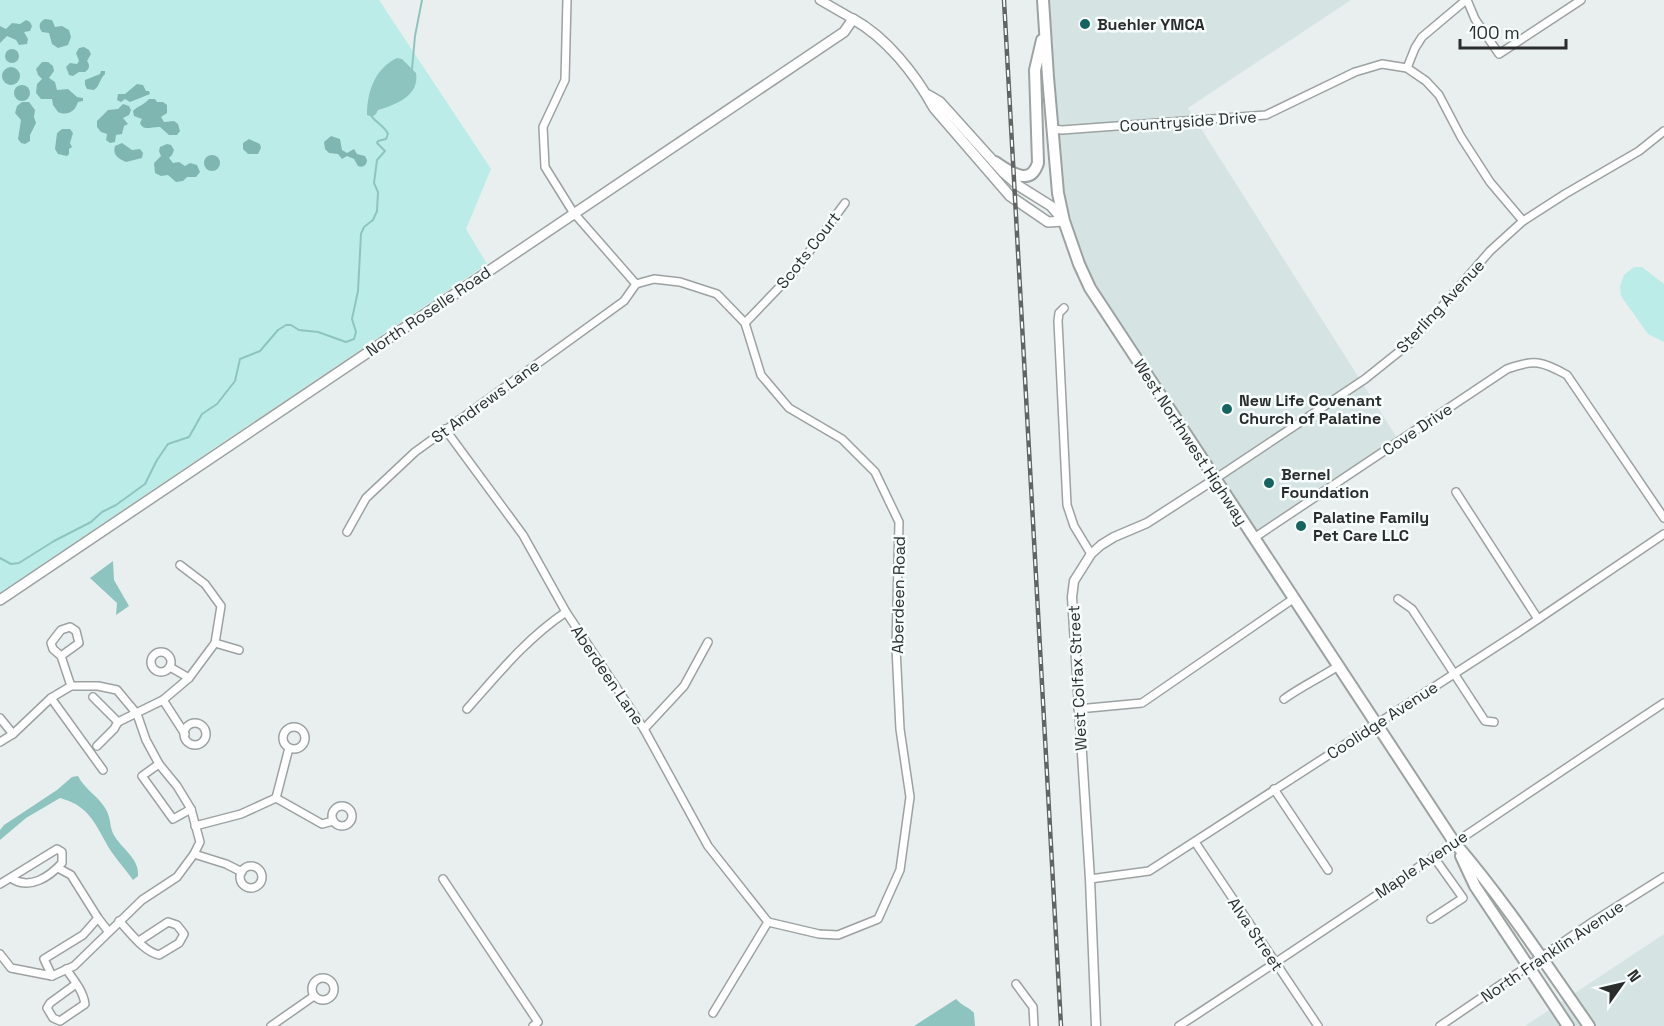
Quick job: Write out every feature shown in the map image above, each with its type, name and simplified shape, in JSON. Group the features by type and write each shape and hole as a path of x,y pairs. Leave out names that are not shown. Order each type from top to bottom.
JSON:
{"main road":[{"name":"West Northwest Highway","path":"1043,0 1059,193 1064,221 1090,288 1454,842 1488,882 1588,1026"},
{"name":"North Roselle Road","path":"0,600 844,32 853,19"},
{"path":"853,19 876,35 888,47 926,93 934,108 1010,196 1048,222 1064,221"},
{"path":"994,162 1018,176 1029,175 1036,171 1038,163 1035,70 1045,28"},
{"path":"926,93 940,102 1014,182 1051,206 1064,221"},
{"name":"West Northwest Highway","path":"1454,842 1474,886 1568,1026"}],"street":[{"path":"567,0 566,80 543,127 545,167 573,213 636,284"},
{"path":"820,0 853,19"},
{"path":"1523,221 1490,182 1461,137 1439,95 1426,81 1407,68 1422,37 1467,0 1475,20 1499,54 1581,0"},
{"name":"Countryside Drive","path":"1053,129 1266,115 1355,72 1382,64 1407,68"},
{"name":"Sterling Avenue","path":"1091,554 1106,541 1147,523 1365,379 1410,343 1490,251 1523,221 1639,151 1664,131"},
{"name":"Scots Court","path":"745,323 795,271 845,203"},
{"name":"Aberdeen Road","path":"636,284 654,279 680,282 717,294 745,323 760,375 789,408 842,439 875,472 898,522 897,659 900,729 910,797 900,870 878,919 838,935 819,934 768,922"},
{"name":"St Andrews Lane","path":"347,532 366,498 415,452 624,301 636,284"},
{"path":"1064,308 1059,313 1058,321 1067,505 1074,526 1091,554"},
{"name":"Cove Drive","path":"1254,538 1507,369 1528,361 1546,363 1567,375 1664,518"},
{"name":"Aberdeen Lane","path":"446,429 523,535 566,612 644,729 708,846 768,922"},
{"path":"1456,492 1538,619"},
{"name":"Coolidge Avenue","path":"1090,879 1149,871 1538,619 1664,534"},
{"name":"West Colfax Street","path":"1091,554 1074,581 1072,597 1090,879 1096,1026"},
{"path":"97,746 118,722 163,700 189,678 215,643 221,606 205,584 180,565"},
{"path":"1078,709 1142,703 1293,599"},
{"path":"1398,599 1412,609 1455,673 1477,711 1485,721 1494,722"},
{"path":"467,709 544,627 566,612"},
{"path":"61,656 79,643 76,631 70,627 61,630 51,643 53,649 61,656 71,686"},
{"path":"644,729 684,686 708,642"},
{"path":"215,643 239,650"},
{"path":"1284,699 1306,683 1318,679 1338,666"},
{"path":"170,667 189,678"},
{"path":"0,742 13,734 51,698 71,686 98,686 117,690 137,714 146,740 159,764 177,786 191,809 200,842 177,877 142,900 74,966 52,976 11,968 0,954"},
{"path":"93,697 118,722"},
{"path":"51,698 103,770"},
{"path":"163,700 185,734"},
{"name":"Maple Avenue","path":"1179,1026 1664,703"},
{"path":"0,718 13,734"},
{"path":"195,826 242,814 276,798 290,748"},
{"path":"159,764 142,776 173,819 191,809"},
{"path":"1275,789 1328,870"},
{"path":"276,798 322,824 333,821"},
{"name":"Alva Street","path":"1195,842 1318,1026"},
{"path":"0,884 57,849 62,852 62,862 58,868 40,881 16,882 11,878"},
{"path":"194,854 226,864 242,872"},
{"path":"1431,919 1463,898 1433,856"},
{"path":"58,868 71,875 108,931"},
{"name":"North Franklin Avenue","path":"1440,1026 1664,877"},
{"path":"443,879 536,1024"},
{"path":"52,976 44,959 82,935 98,918"},
{"path":"120,921 150,953 159,955 179,943 183,934 177,925 168,921 139,941"},
{"path":"713,1013 768,922"},
{"path":"66,969 84,995 85,1004 60,1021 53,1018 47,1008 50,1003 76,984"},
{"path":"1016,984 1033,1007 1034,1026"},
{"path":"272,1026 314,996"},
{"path":"284,1019 288,1026"}],"shaded area":[{"path":"0,0 379,0 491,169 466,229 487,264 0,593"},
{"path":"1043,0 1351,0 1188,108 1399,441 1254,538 1109,318 1064,221"},
{"path":"45,19 52,20 55,27 62,26 69,30 71,37 68,45 58,48 52,44 49,33 42,32 40,28 40,23"},
{"path":"26,20 32,26 30,31 24,32 28,39 27,44 19,45 16,40 7,36 0,43 0,26 6,29 12,23 20,24"},
{"path":"84,47 91,54 87,61 89,68 85,72 69,75 66,67 70,63 77,64 79,61 76,53 79,48"},
{"path":"9,49 15,49 19,56 15,63 9,63 5,59 5,53"},
{"path":"397,58 402,59 416,73 414,88 399,102 378,110 372,117 367,115 371,89 378,74 389,62"},
{"path":"42,62 48,62 53,66 54,71 49,78 55,82 57,90 68,89 77,97 83,98 83,101 78,102 70,112 64,114 58,112 52,99 41,99 36,93 37,84 42,79 36,69"},
{"path":"11,67 17,70 20,76 17,82 11,85 5,82 2,76 5,70"},
{"path":"101,71 105,71 105,74 98,86 94,90 87,89 85,80 100,74"},
{"path":"137,84 143,85 150,94 130,102 125,99 121,102 117,100 118,94 125,94"},
{"path":"22,85 28,87 30,93 28,99 22,101 16,99 14,93 16,87"},
{"path":"149,99 155,99 167,105 167,113 161,117 164,122 174,121 178,124 180,131 177,135 169,135 160,127 141,126 142,119 134,116 133,111"},
{"path":"22,102 29,102 35,110 36,123 30,135 30,141 25,144 18,139 21,120 15,113 17,106"},
{"path":"123,104 129,106 131,110 129,115 123,118 128,124 124,126 122,134 116,135 115,142 110,143 106,140 107,134 101,132 97,127 97,121 108,110 118,109"},
{"path":"62,129 70,129 73,133 70,143 72,147 67,156 58,154 55,149 57,133"},
{"path":"331,136 340,139 342,150 347,153 354,149 357,154 365,156 367,160 365,165 358,166 354,159 347,156 342,159 338,154 329,153 325,149 324,142"},
{"path":"249,139 260,144 258,154 248,154 243,149 243,143"},
{"path":"122,143 132,150 140,149 143,153 142,158 126,162 119,158 114,152 115,146"},
{"path":"171,145 174,150 169,158 173,163 179,162 185,166 190,163 197,165 200,172 196,177 187,177 183,181 176,182 168,175 161,176 155,173 154,163 161,156 160,147"},
{"path":"212,155 220,163 212,171 204,163"},
{"path":"1634,267 1642,267 1664,284 1664,342 1648,334 1621,296 1620,286 1624,275"},
{"path":"113,561 114,580 129,606 116,615 117,603 90,578"},
{"path":"78,776 106,809 115,837 136,863 138,876 133,880 111,851 88,814 69,801 60,798 26,818 0,840 0,830 4,825 57,790 72,777"},
{"path":"1664,934 1664,1026 1525,1026"},
{"path":"956,999 974,1013 975,1026 914,1026"}],"waterway":[{"path":"412,69 422,0"},
{"path":"0,558 11,564 19,563 91,522 102,512 145,484 168,444 189,437 202,414 217,404 235,381 240,359 260,351 278,330 286,325 299,330 318,332 346,342 354,339 356,332 352,319 358,291 361,234 364,227 373,220 377,211 378,192 374,183 377,160 385,151 377,143 386,139 388,134 372,117"}],"railway":[{"path":"1004,0 1061,1026"}],"place":[{"name":"Buehler YMCA","path":"1085,24"},
{"name":"New Life Covenant Church of Palatine","path":"1227,409"},
{"name":"Bernel Foundation","path":"1269,483"},
{"name":"Palatine Family Pet Care LLC","path":"1301,526"}]}
